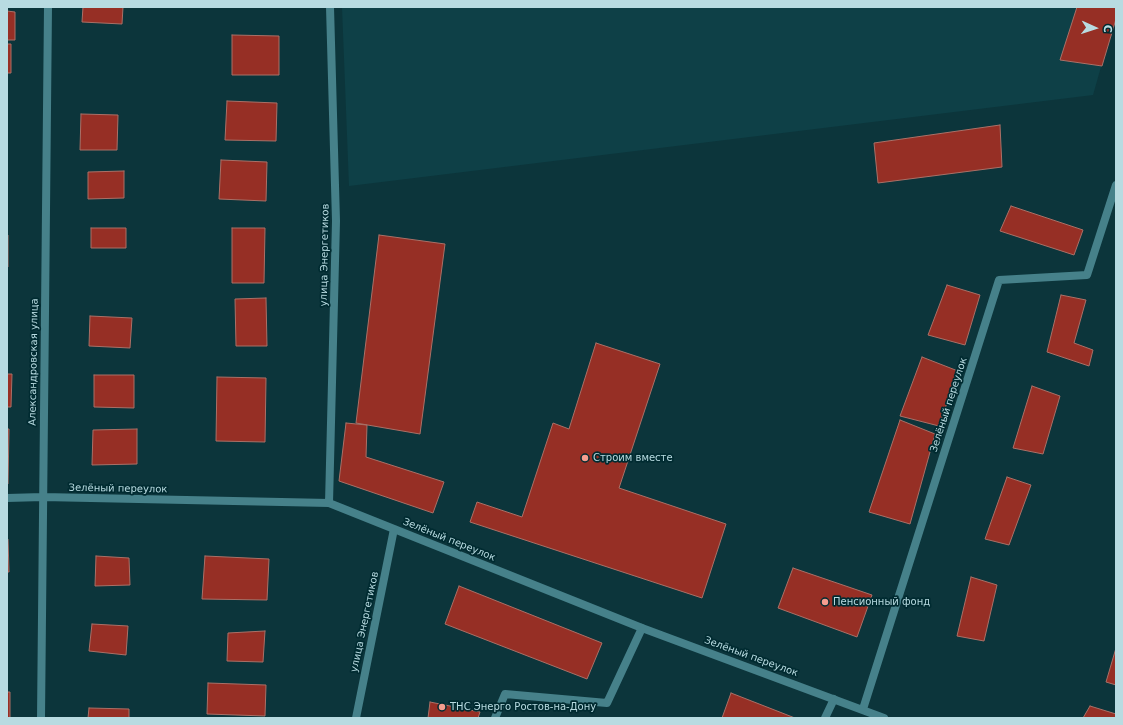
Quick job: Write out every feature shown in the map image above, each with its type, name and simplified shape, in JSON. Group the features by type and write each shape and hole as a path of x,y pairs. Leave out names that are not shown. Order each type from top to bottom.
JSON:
{"street":[{"name":"Александровская улица","path":"41,718 48,7"},
{"name":"улица Энергетиков","path":"329,504 336,221 330,7"},
{"name":"Зелёный переулок","path":"862,709 999,280 1087,275 1116,185"},
{"name":"Зелёный переулок","path":"7,498 43,497 329,504 642,628 884,718"},
{"name":"улица Энергетиков","path":"356,718 394,529"},
{"path":"496,718 506,694 607,703 642,628"},
{"path":"825,718 834,699"}],"shaded area":[{"path":"342,7 1116,7 1116,14 1093,95 349,186"}],"building":[{"path":"83,7 123,7 122,24 82,22"},
{"path":"1077,7 1116,7 1116,19 1102,66 1060,60"},
{"path":"7,11 15,12 15,40 7,40"},
{"path":"232,35 279,36 279,75 232,75"},
{"path":"7,44 11,44 11,73 7,73"},
{"path":"227,101 277,103 276,141 225,140"},
{"path":"81,114 118,115 117,150 80,150"},
{"path":"1000,125 1002,167 878,183 874,143"},
{"path":"221,160 267,162 266,201 219,199"},
{"path":"124,171 124,198 88,199 88,172"},
{"path":"1011,206 1083,230 1074,255 1000,231"},
{"path":"91,228 126,228 126,248 91,248"},
{"path":"232,228 265,228 264,283 232,283"},
{"path":"8,235 8,267 7,267"},
{"path":"379,235 445,244 420,434 356,423"},
{"path":"947,285 980,295 965,345 928,335"},
{"path":"1061,295 1086,300 1074,343 1093,350 1089,366 1047,352"},
{"path":"266,298 267,346 236,346 235,299"},
{"path":"90,316 132,318 130,348 89,346"},
{"name":"Строим вместе","path":"596,343 660,364 619,488 726,524 702,598 470,522 477,502 522,517 553,423 569,429"},
{"path":"922,357 958,371 939,426 900,416"},
{"path":"7,374 12,374 11,407 7,407"},
{"path":"94,375 134,375 134,408 94,407"},
{"path":"217,377 266,378 265,442 216,441"},
{"path":"1032,386 1060,396 1043,454 1013,448"},
{"path":"900,420 935,434 910,524 869,512"},
{"path":"346,423 367,425 366,457 444,482 433,513 339,481"},
{"path":"7,429 9,429 8,484 7,484"},
{"path":"137,429 137,464 92,465 93,430"},
{"path":"1007,477 1031,485 1009,545 985,539"},
{"path":"8,539 9,572 7,572"},
{"path":"96,556 129,558 130,585 95,586"},
{"path":"205,556 269,559 267,600 202,599"},
{"name":"Пенсионный фонд","path":"793,568 872,595 857,637 778,608"},
{"path":"971,577 997,585 984,641 957,636"},
{"path":"459,586 602,643 587,679 445,624"},
{"path":"92,624 128,626 126,655 89,651"},
{"path":"265,631 263,662 227,661 228,633"},
{"path":"1116,648 1116,685 1106,682"},
{"path":"208,683 266,685 265,716 207,714"},
{"path":"7,692 10,692 10,718 7,718"},
{"path":"731,693 795,718 722,718"},
{"name":"ТНС Энерго Ростов-на-Дону","path":"430,702 480,712 478,718 428,718"},
{"path":"1090,706 1116,714 1116,718 1083,718"},
{"path":"89,708 129,709 129,718 88,718"}],"place":[{"name":"Строим вместе","path":"585,458"},
{"name":"Пенсионный фонд","path":"825,602"},
{"name":"ТНС Энерго Ростов-на-Дону","path":"442,707"}]}
